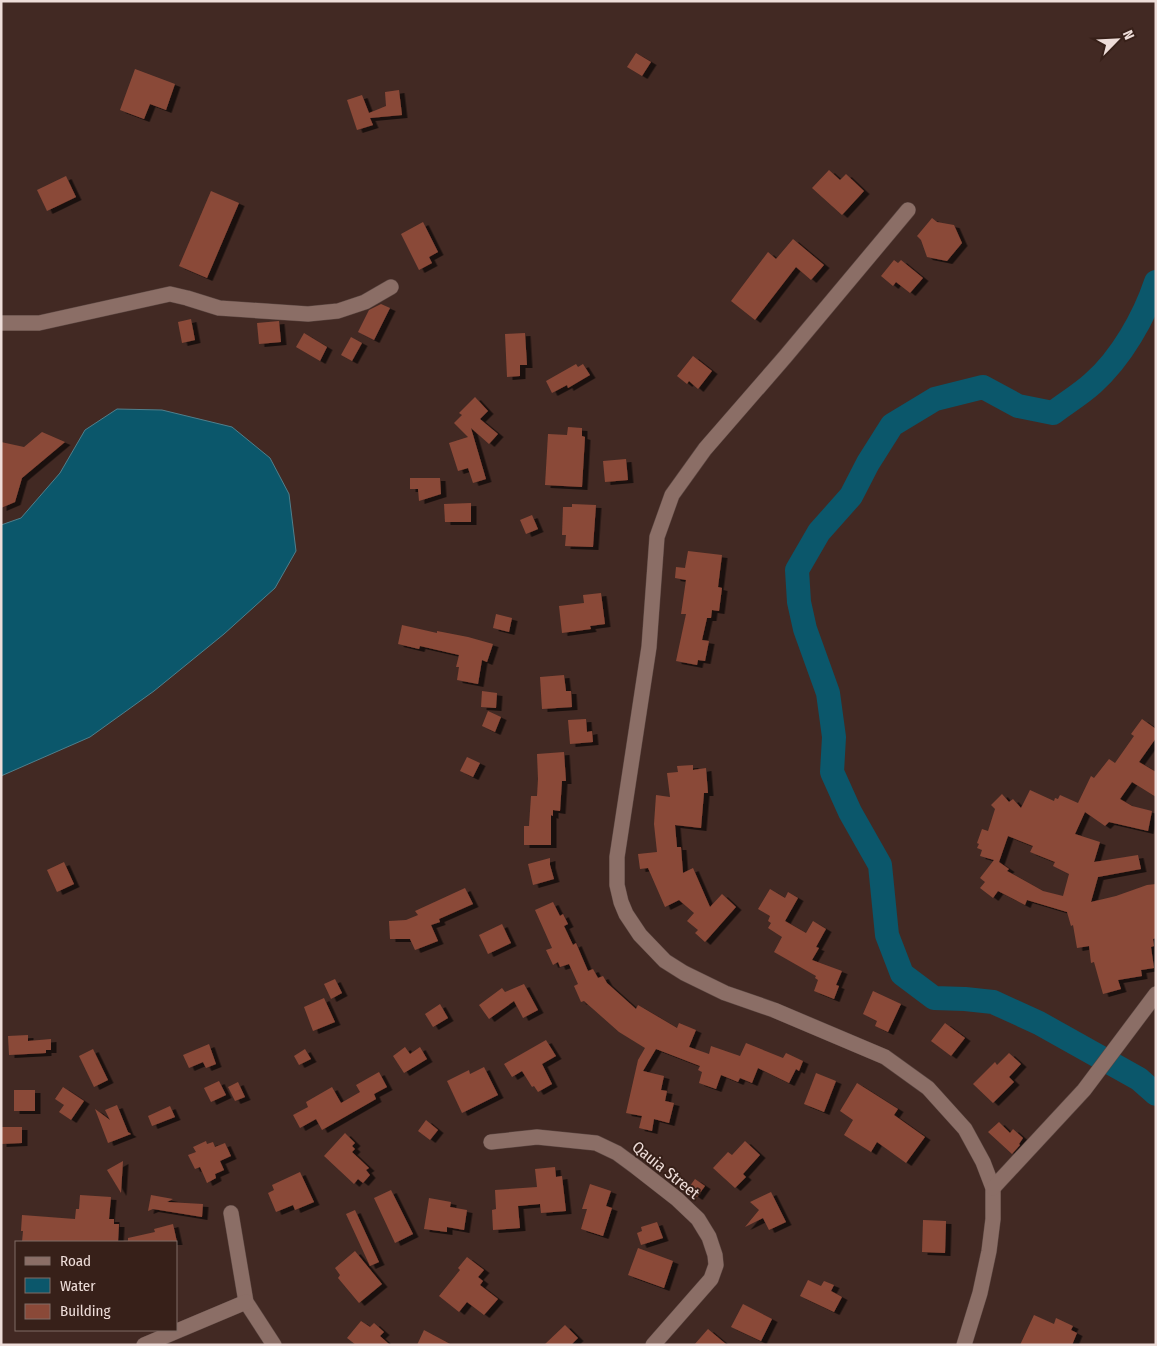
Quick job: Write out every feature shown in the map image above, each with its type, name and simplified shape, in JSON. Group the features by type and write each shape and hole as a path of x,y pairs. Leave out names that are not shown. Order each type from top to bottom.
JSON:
{"street":[{"path":"908,210 785,358 705,449 672,495 657,536 649,647 617,857 617,885 621,902 633,925 650,946 666,961 684,973 725,993 774,1010 885,1057 928,1088 965,1130 983,1162 993,1188 993,1218 990,1250 980,1294 964,1345"},
{"path":"1,324 39,323 170,294 219,308 308,314 338,311 365,302 392,287"},
{"path":"993,1188 1084,1090 1156,994"},
{"name":"Qauia Street","path":"491,1142 538,1137 596,1143 617,1153 636,1167 678,1199 698,1220 710,1237 715,1255 716,1265 711,1279 653,1345"},
{"path":"231,1212 246,1302 274,1345"},
{"path":"178,1331 246,1302"},
{"path":"144,1345 177,1331"}],"water":[{"path":"117,409 162,410 232,427 270,458 289,494 296,551 275,588 224,634 154,691 90,737 1,776 1,525 21,518 60,473 85,430"}],"building":[{"path":"636,53 651,62 642,76 627,67"},
{"path":"135,69 175,84 166,110 150,104 144,119 120,110"},
{"path":"399,90 402,115 370,118 373,125 357,130 347,100 362,95 369,113 386,106 385,92"},
{"path":"829,170 840,180 846,174 864,191 842,215 812,188"},
{"path":"66,176 76,197 47,211 37,190"},
{"path":"211,191 239,203 207,278 179,266"},
{"path":"932,218 937,222 954,225 962,243 947,261 927,257 921,240 917,236"},
{"path":"423,222 438,252 429,257 432,263 419,270 401,234"},
{"path":"793,239 824,265 811,280 796,267 755,320 731,301 768,252 776,259"},
{"path":"894,260 898,263 901,260 923,278 910,293 896,282 893,286 881,276"},
{"path":"381,304 390,308 374,340 358,332 369,310"},
{"path":"191,319 195,340 182,343 178,322"},
{"path":"279,321 281,342 259,344 257,323"},
{"path":"304,333 327,347 320,361 296,347"},
{"path":"525,333 527,365 520,365 520,376 507,377 505,334"},
{"path":"351,337 362,343 352,361 341,355"},
{"path":"693,356 712,371 698,389 689,381 687,384 677,376"},
{"path":"576,364 578,367 583,364 590,375 568,388 567,385 552,393 546,381"},
{"path":"475,397 488,411 480,419 498,434 489,444 471,428 486,479 473,483 468,468 458,471 449,443 468,437 454,423 462,415 459,413"},
{"path":"568,427 582,428 582,436 585,437 582,487 545,485 548,434 567,435"},
{"path":"42,432 65,442 22,478 15,502 1,508 1,442 24,447"},
{"path":"626,459 628,480 605,482 603,461"},
{"path":"410,478 440,478 441,494 419,501 418,489 410,489"},
{"path":"471,503 471,522 445,522 444,504"},
{"path":"572,504 596,505 593,547 565,546 566,535 562,535 563,507 572,507"},
{"path":"532,515 538,529 526,534 520,520"},
{"path":"688,551 722,555 718,587 722,588 719,611 712,610 711,618 707,618 702,640 709,641 705,661 698,660 697,665 676,661 686,614 681,614 686,580 675,578 676,567 685,568"},
{"path":"601,593 605,624 590,626 591,629 562,633 559,606 584,603 583,595"},
{"path":"496,614 512,618 509,632 493,628"},
{"path":"402,625 437,633 437,631 468,637 493,644 487,662 482,660 478,684 457,680 459,667 456,667 459,655 420,646 419,649 398,644"},
{"path":"564,675 566,691 571,691 572,707 542,709 540,677"},
{"path":"482,691 497,693 496,708 481,707"},
{"path":"488,711 501,717 495,732 482,726"},
{"path":"586,719 587,732 592,731 593,742 570,744 568,720"},
{"path":"1142,719 1156,729 1156,738 1139,762 1156,772 1156,797 1132,782 1120,799 1132,806 1152,811 1148,831 1109,822 1105,826 1085,812 1075,834 1100,842 1094,862 1138,855 1141,869 1098,877 1091,902 1156,884 1156,938 1153,939 1154,946 1151,947 1154,968 1141,970 1142,976 1118,980 1121,989 1103,994 1094,962 1091,963 1089,946 1077,948 1073,925 1071,926 1067,912 1027,900 1025,905 998,891 993,898 980,888 985,882 980,878 994,860 980,856 982,850 977,848 979,844 977,843 982,829 988,831 995,809 991,805 1002,794 1009,802 1013,799 1021,808 1030,790 1054,801 1060,795 1078,803 1091,776 1094,778 1109,759 1115,763 1134,736 1131,734","holes":["1008,836 1033,846 1030,852 1055,862 1053,866 1069,874 1063,896 1043,891 1007,871 1009,869 999,862"]},
{"path":"564,752 566,781 562,781 560,811 553,810 553,816 551,815 551,845 524,845 524,826 529,826 531,796 537,796 537,754"},
{"path":"467,757 480,763 473,777 460,771"},
{"path":"693,765 693,770 706,768 708,793 704,793 701,828 675,825 677,847 681,847 683,873 693,868 710,907 722,894 736,907 705,942 695,933 698,930 687,921 694,913 679,900 665,907 648,868 640,869 638,854 657,852 654,824 656,795 670,797 667,773 678,772 677,766"},
{"path":"550,858 554,879 533,885 528,864"},
{"path":"64,862 74,884 57,892 47,870"},
{"path":"465,888 473,904 439,919 440,922 431,925 438,941 415,950 410,939 390,939 389,921 406,920 418,915 415,911"},
{"path":"770,889 785,898 788,892 798,898 785,921 806,933 813,921 826,929 816,947 819,948 812,960 842,971 836,985 839,986 834,999 814,991 818,980 815,978 816,976 774,952 782,937 768,928 771,923 768,921 770,916 758,909"},
{"path":"553,902 560,916 563,914 568,924 564,926 573,945 576,943 588,971 593,969 598,978 603,976 607,983 636,1009 638,1005 677,1028 679,1023 696,1030 689,1047 709,1054 711,1046 740,1056 746,1043 783,1058 786,1053 803,1061 799,1071 796,1069 789,1083 758,1068 752,1083 740,1078 738,1082 721,1075 716,1089 699,1083 702,1072 698,1070 700,1066 656,1049 643,1071 664,1076 661,1090 667,1091 665,1101 674,1103 669,1123 654,1119 652,1131 639,1128 642,1116 626,1113 638,1060 645,1048 619,1032 584,1001 581,1002 574,986 578,984 569,964 560,967 558,962 553,965 546,950 552,948 535,910"},
{"path":"502,924 511,943 488,954 479,935"},
{"path":"335,979 342,993 331,999 324,984"},
{"path":"524,984 538,1010 523,1018 514,1001 489,1019 479,1005 502,988 505,992"},
{"path":"873,991 901,1004 888,1032 875,1026 877,1021 863,1014"},
{"path":"324,998 335,1022 313,1031 304,1007"},
{"path":"440,1004 448,1018 433,1027 425,1014"},
{"path":"945,1023 965,1038 951,1056 931,1041"},
{"path":"28,1035 28,1041 51,1039 51,1050 46,1050 46,1053 9,1055 8,1036"},
{"path":"546,1040 556,1056 542,1064 552,1084 538,1092 534,1086 532,1087 522,1071 512,1077 504,1064"},
{"path":"209,1044 216,1064 206,1068 203,1062 189,1068 183,1055"},
{"path":"405,1047 410,1054 420,1047 427,1059 404,1073 393,1056"},
{"path":"93,1049 108,1080 94,1087 79,1056"},
{"path":"305,1049 311,1059 299,1065 294,1056"},
{"path":"1009,1053 1021,1064 1009,1077 1014,1082 993,1103 973,1084 995,1062 997,1065"},
{"path":"484,1067 498,1095 462,1113 447,1081 469,1070 470,1074"},
{"path":"379,1072 387,1087 374,1094 376,1099 322,1130 316,1119 300,1128 293,1115 308,1107 306,1102 332,1087 341,1103 360,1092 356,1085"},
{"path":"816,1073 836,1081 824,1112 804,1104"},
{"path":"219,1081 226,1095 211,1102 204,1088"},
{"path":"238,1082 245,1097 235,1101 228,1087"},
{"path":"857,1083 898,1109 894,1115 925,1137 906,1163 877,1142 871,1152 844,1135 853,1120 840,1111"},
{"path":"63,1087 84,1101 71,1120 59,1112 64,1105 55,1099"},
{"path":"14,1090 35,1090 35,1111 14,1111"},
{"path":"117,1105 128,1132 131,1134 108,1143 95,1109 110,1120 105,1110"},
{"path":"170,1106 175,1117 152,1126 148,1116"},
{"path":"426,1120 438,1130 430,1140 418,1131"},
{"path":"999,1122 1010,1133 1013,1129 1023,1138 1012,1154 988,1132"},
{"path":"1,1127 22,1127 22,1143 1,1144"},
{"path":"345,1133 355,1143 352,1146 355,1149 352,1152 369,1168 366,1170 370,1175 363,1183 358,1179 354,1184 324,1156"},
{"path":"206,1141 207,1144 213,1142 215,1147 225,1143 231,1156 220,1161 224,1170 215,1174 216,1178 207,1183 200,1167 195,1169 188,1155 196,1152 193,1147"},
{"path":"745,1141 760,1155 743,1174 746,1177 735,1188 713,1168 728,1152 732,1155"},
{"path":"123,1161 121,1193 107,1170"},
{"path":"555,1167 556,1177 562,1176 566,1211 541,1213 540,1204 518,1206 520,1228 493,1230 492,1210 496,1209 495,1190 537,1187 535,1169"},
{"path":"300,1172 314,1202 295,1210 293,1205 276,1212 268,1193 274,1190 272,1185"},
{"path":"695,1179 705,1186 697,1197 687,1190"},
{"path":"590,1184 611,1191 606,1206 612,1208 603,1236 581,1229 587,1209 582,1209"},
{"path":"391,1190 413,1234 395,1243 374,1198"},
{"path":"771,1192 786,1222 769,1230 763,1218 745,1227 759,1210 750,1202"},
{"path":"80,1195 111,1197 109,1219 114,1219 114,1224 119,1224 118,1241 22,1241 22,1215 75,1219 76,1209 79,1209"},
{"path":"151,1195 173,1199 167,1202 203,1204 202,1217 153,1209 148,1211"},
{"path":"429,1198 451,1202 450,1207 467,1210 464,1230 447,1227 447,1232 424,1229"},
{"path":"355,1210 379,1262 370,1266 346,1214"},
{"path":"923,1220 946,1221 945,1253 922,1252"},
{"path":"657,1222 663,1238 641,1245 637,1233 642,1231 641,1227"},
{"path":"173,1224 177,1241 128,1241 128,1238 155,1232 154,1229"},
{"path":"638,1248 673,1261 664,1288 628,1275"},
{"path":"355,1251 382,1284 359,1303 338,1278 340,1275 335,1268"},
{"path":"467,1257 484,1270 478,1277 483,1281 480,1285 498,1299 484,1315 467,1302 459,1312 439,1296 460,1270 458,1268"},
{"path":"808,1280 821,1286 824,1281 834,1285 831,1291 842,1297 834,1312 800,1296"},
{"path":"743,1304 772,1319 761,1341 731,1327"},
{"path":"1034,1315 1054,1324 1056,1318 1073,1326 1071,1330 1077,1333 1072,1345 1020,1345"},
{"path":"361,1321 370,1327 374,1323 384,1332 380,1336 390,1345 356,1345 347,1338"},
{"path":"565,1325 578,1338 571,1345 544,1345"},
{"path":"708,1329 727,1345 694,1345"},
{"path":"424,1330 452,1345 417,1345"}],"waterway":[{"path":"1156,282 1138,323 1113,362 1088,387 1053,413 1018,406 983,387 935,399 892,425 868,463 851,496 819,532 797,570 799,602 805,629 828,693 834,737 832,772 850,812 880,865 887,935 902,974 934,998 993,1002 1039,1023 1139,1079 1156,1094"}]}
